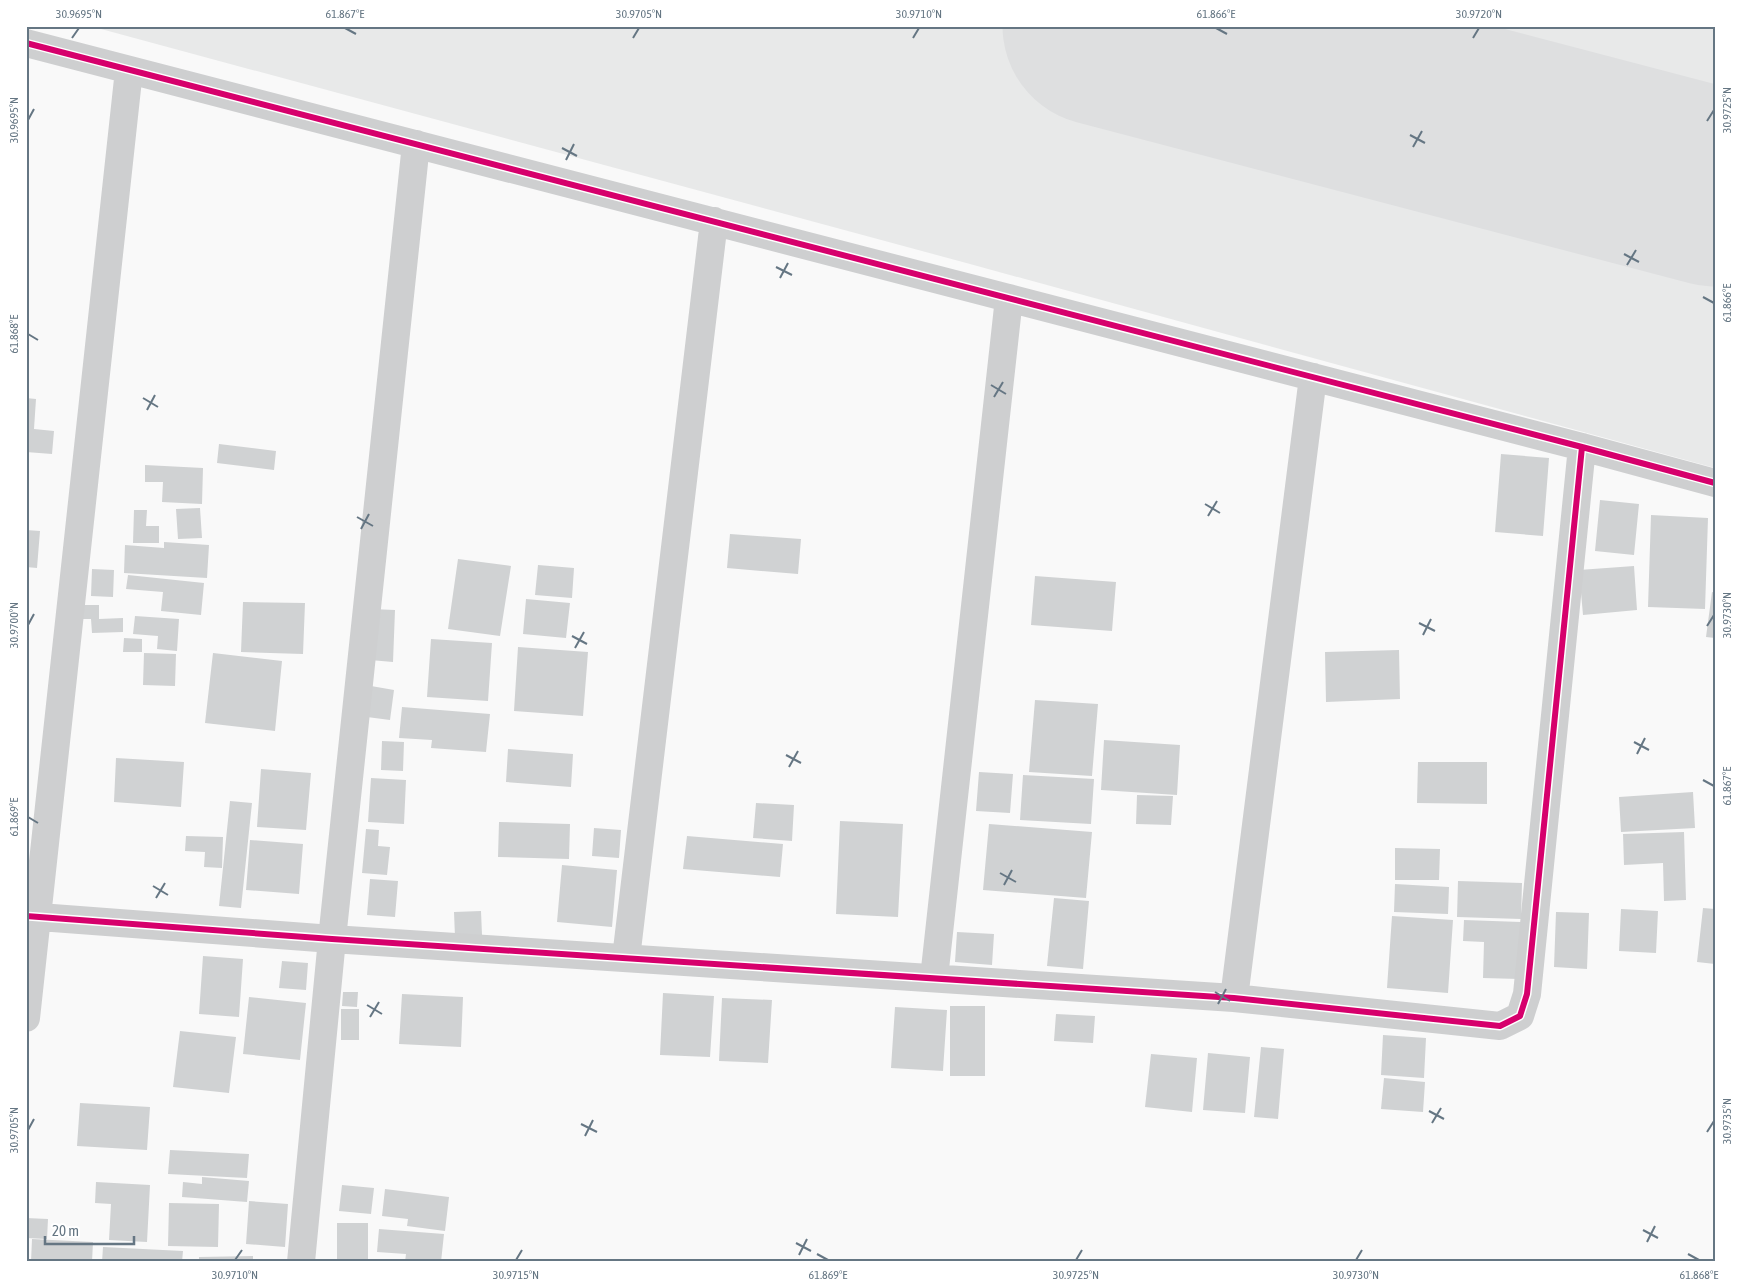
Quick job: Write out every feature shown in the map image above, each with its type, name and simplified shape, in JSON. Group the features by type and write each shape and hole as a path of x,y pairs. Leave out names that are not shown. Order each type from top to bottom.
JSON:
{"street":[{"path":"26,43 1715,483"},
{"path":"26,1018 31,917 129,70"},
{"path":"301,1262 332,939 416,144"},
{"path":"626,958 714,221"},
{"path":"934,978 1009,298"},
{"path":"1234,998 1313,377"},
{"path":"31,917 332,939 1234,998 1500,1026 1520,1016 1527,994 1582,447"}],"shaded area":[{"path":"90,26 1715,26 1715,468 970,264"}],"building":[{"path":"26,398 36,399 34,429 54,431 52,454 26,452"},
{"path":"219,444 276,451 274,470 217,463"},
{"path":"1501,454 1549,458 1543,536 1495,532"},
{"path":"145,465 203,468 202,504 162,502 163,482 145,482"},
{"path":"1600,500 1639,504 1634,555 1595,551"},
{"path":"200,508 202,538 178,539 176,509"},
{"path":"134,510 147,510 146,526 159,526 159,543 133,543"},
{"path":"1651,515 1708,518 1705,609 1648,607"},
{"path":"26,530 40,531 37,568 26,567"},
{"path":"730,534 801,539 798,574 727,568"},
{"path":"164,542 209,545 207,578 124,573 125,545 164,548"},
{"path":"458,559 511,566 500,636 448,629"},
{"path":"538,565 574,568 572,598 535,595"},
{"path":"1634,566 1637,610 1583,615 1579,570"},
{"path":"92,569 114,570 113,597 91,596"},
{"path":"128,575 204,583 201,615 161,611 163,592 126,589"},
{"path":"1035,576 1116,582 1112,631 1031,625"},
{"path":"1712,592 1715,593 1715,638 1706,637"},
{"path":"526,599 570,603 566,638 523,634"},
{"path":"243,602 305,603 303,654 241,652"},
{"path":"74,605 99,605 99,619 123,618 123,632 92,633 91,619 74,619"},
{"path":"371,609 395,610 393,662 370,660"},
{"path":"135,616 179,619 177,651 157,649 158,636 133,634"},
{"path":"124,638 142,639 142,652 123,652"},
{"path":"431,639 492,643 488,701 427,697"},
{"path":"518,647 588,652 583,716 514,711"},
{"path":"1399,650 1400,699 1326,702 1325,652"},
{"path":"144,653 176,654 175,686 143,685"},
{"path":"213,653 282,661 275,731 205,723"},
{"path":"371,686 394,690 390,720 367,717"},
{"path":"1035,700 1098,704 1092,776 1029,772"},
{"path":"402,707 490,714 486,752 431,748 432,740 399,738"},
{"path":"1104,740 1180,745 1177,795 1101,790"},
{"path":"382,741 404,742 403,771 381,770"},
{"path":"508,749 573,754 571,787 506,782"},
{"path":"116,758 184,762 181,807 114,802"},
{"path":"1418,762 1487,762 1487,804 1417,803"},
{"path":"261,769 311,773 306,830 257,827"},
{"path":"979,772 1013,774 1010,813 976,811"},
{"path":"1023,775 1094,779 1091,824 1020,820"},
{"path":"371,778 406,780 404,824 368,822"},
{"path":"1693,792 1695,828 1621,832 1619,797"},
{"path":"1137,795 1173,796 1171,825 1136,824"},
{"path":"230,801 252,803 241,908 219,906"},
{"path":"756,803 794,805 792,841 753,838"},
{"path":"840,821 903,824 898,917 836,914"},
{"path":"499,822 570,824 569,859 498,857"},
{"path":"989,824 1092,832 1086,898 983,890"},
{"path":"594,828 621,830 619,858 592,856"},
{"path":"366,829 379,830 378,846 390,847 387,875 362,873"},
{"path":"1684,832 1686,900 1664,901 1663,863 1624,865 1623,834"},
{"path":"186,836 223,837 222,868 204,867 205,852 185,851"},
{"path":"687,836 783,844 780,877 683,869"},
{"path":"250,840 303,844 299,894 246,890"},
{"path":"1395,848 1440,849 1439,880 1395,880"},
{"path":"562,865 617,870 612,927 557,922"},
{"path":"370,879 398,881 395,917 367,915"},
{"path":"1458,881 1522,883 1521,919 1457,917"},
{"path":"1395,884 1449,887 1448,914 1394,912"},
{"path":"1054,898 1089,901 1083,969 1047,966"},
{"path":"1703,908 1715,909 1715,964 1697,962"},
{"path":"1621,909 1658,911 1656,953 1619,951"},
{"path":"481,911 482,935 455,937 454,912"},
{"path":"1556,912 1589,913 1587,969 1554,967"},
{"path":"1392,916 1453,920 1448,993 1387,988"},
{"path":"1464,920 1521,922 1519,979 1483,978 1484,942 1463,941"},
{"path":"957,932 994,934 992,965 955,962"},
{"path":"203,956 243,959 239,1017 199,1014"},
{"path":"282,961 308,963 306,990 279,988"},
{"path":"343,992 358,992 357,1007 342,1006"},
{"path":"663,993 714,996 710,1057 660,1055"},
{"path":"402,994 463,997 461,1047 399,1044"},
{"path":"249,997 306,1003 300,1060 243,1054"},
{"path":"722,998 772,1000 768,1063 719,1061"},
{"path":"950,1006 985,1006 985,1076 950,1076"},
{"path":"895,1007 947,1010 943,1071 891,1068"},
{"path":"341,1009 359,1009 359,1040 341,1040"},
{"path":"1056,1014 1095,1016 1093,1043 1054,1041"},
{"path":"180,1031 236,1037 229,1093 173,1087"},
{"path":"1383,1035 1426,1038 1424,1078 1381,1075"},
{"path":"1261,1047 1284,1049 1278,1119 1254,1117"},
{"path":"1208,1053 1250,1057 1245,1113 1203,1110"},
{"path":"1151,1054 1197,1058 1192,1112 1145,1107"},
{"path":"1384,1078 1425,1082 1423,1112 1381,1109"},
{"path":"80,1103 150,1107 147,1150 77,1146"},
{"path":"170,1150 249,1154 247,1178 168,1174"},
{"path":"202,1177 249,1181 247,1202 182,1197 183,1182 202,1184"},
{"path":"96,1182 150,1185 147,1242 109,1240 111,1204 95,1203"},
{"path":"342,1185 374,1188 371,1214 339,1211"},
{"path":"385,1189 449,1197 445,1231 407,1226 408,1219 382,1216"},
{"path":"249,1201 288,1204 285,1247 246,1244"},
{"path":"169,1203 219,1204 218,1247 168,1246"},
{"path":"26,1218 48,1219 47,1239 26,1238"},
{"path":"337,1223 368,1223 368,1262 337,1262"},
{"path":"379,1229 444,1234 441,1262 405,1262 406,1254 377,1252"},
{"path":"32,1239 93,1242 92,1262 31,1262"},
{"path":"103,1247 183,1251 182,1262 102,1262"},
{"path":"253,1256 253,1262 199,1262 199,1257"}],"runway":[{"path":"1102,26 1715,187"}],"cycle path":[{"path":"26,43 1715,483"},
{"path":"26,916 332,939 1234,998 1500,1026 1520,1016 1527,994 1582,447"}]}
